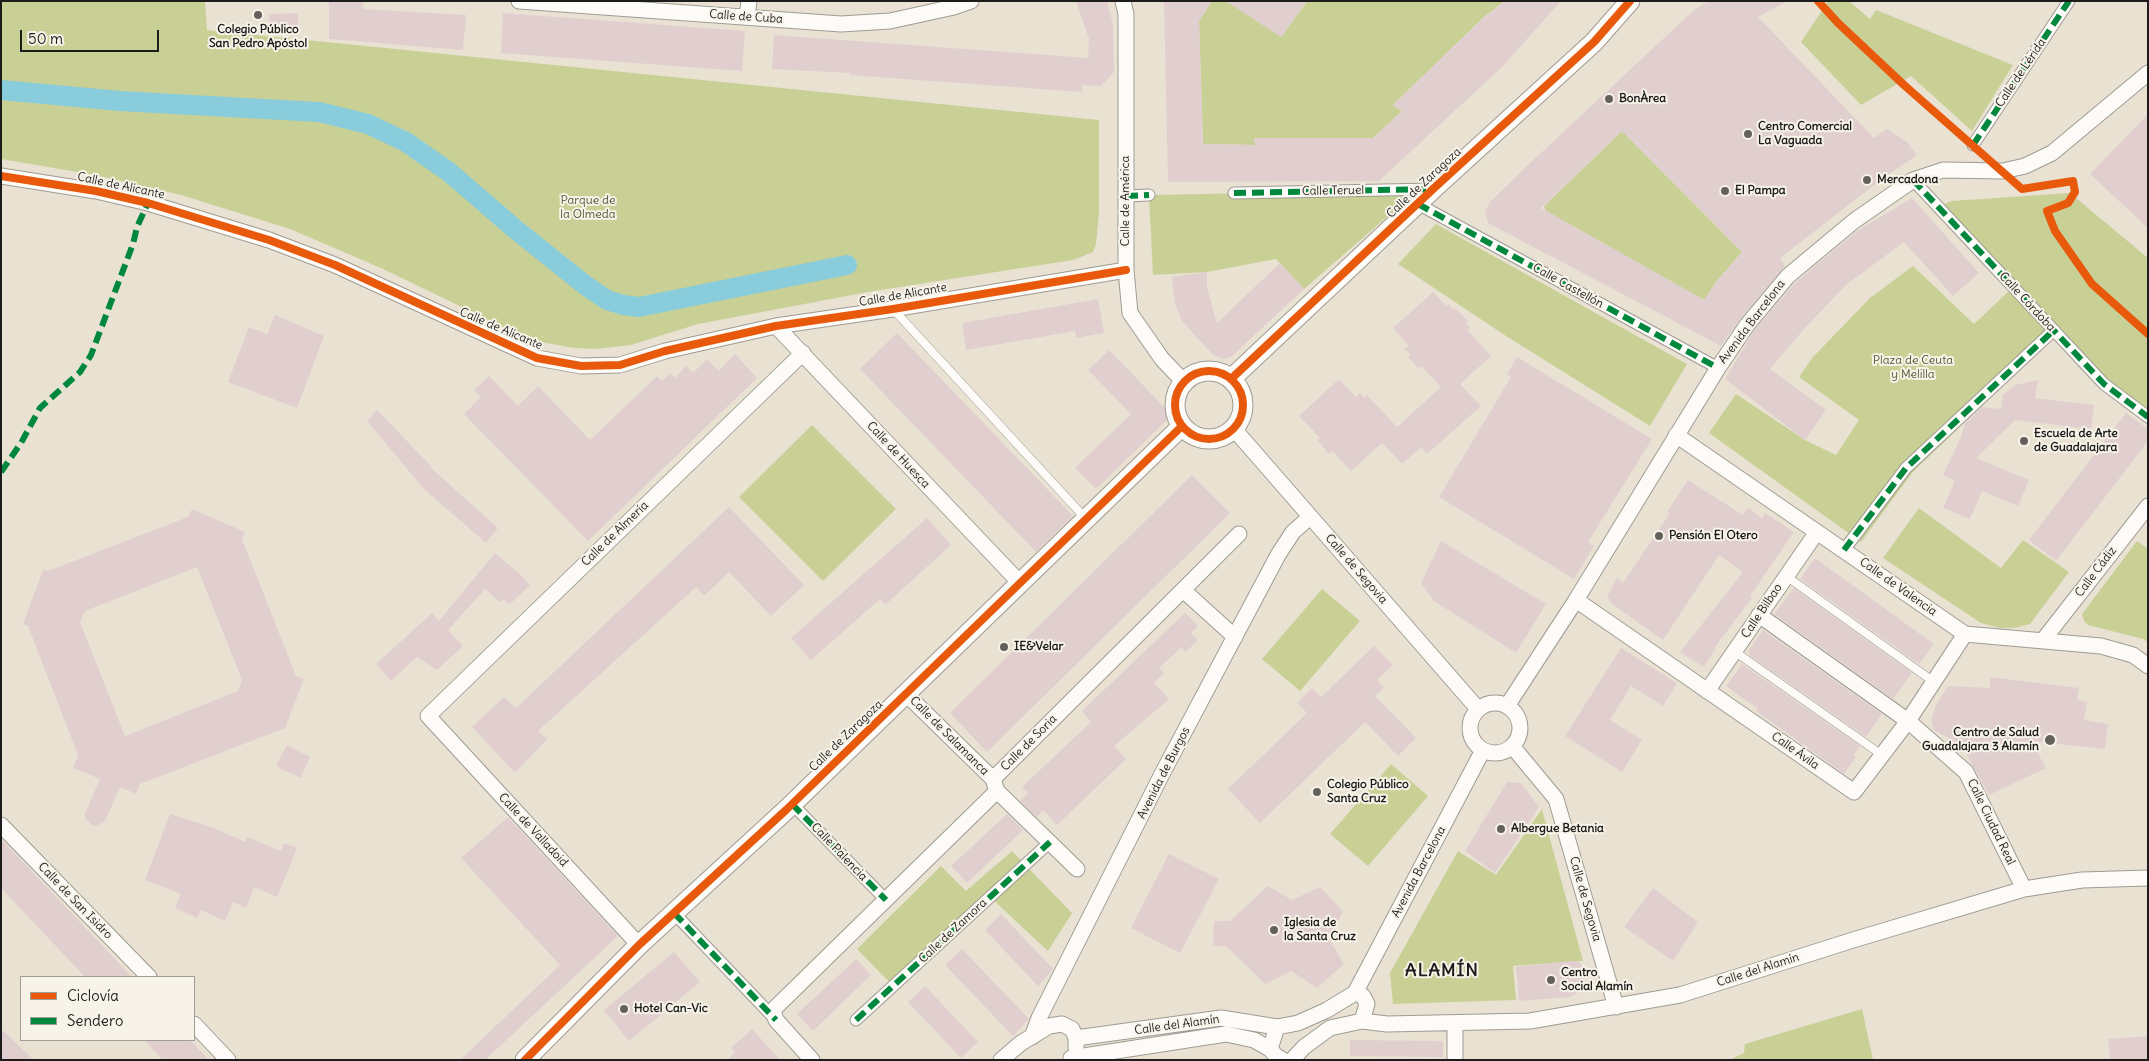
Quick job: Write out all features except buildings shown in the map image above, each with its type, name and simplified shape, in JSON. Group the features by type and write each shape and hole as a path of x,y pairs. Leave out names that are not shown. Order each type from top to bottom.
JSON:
{"street":[{"name":"Calle de Cuba","path":"519,1 841,24 890,22 972,1"},
{"path":"747,17 749,1"},
{"name":"Calle de América","path":"1123,1 1126,14 1126,270 1130,313 1162,359 1184,382"},
{"name":"Calle de Zaragoza","path":"1231,379 1433,189 1594,42 1630,1"},
{"name":"Calle de Lérida","path":"1973,145 2069,1"},
{"name":"Avenida Barcelona","path":"1507,706 1576,600 1718,368 1747,325 1788,276 1854,221 1914,180 1944,170 2004,171 2025,166 2052,153 2148,73"},
{"name":"Calle de Alicante","path":"1,176 96,191 148,203 270,240 335,265 537,358 582,366 620,365 665,351 776,326 893,309 1126,270"},
{"name":"Calle Córdoba","path":"1914,180 2104,384 2148,417"},
{"name":"Calle Teruel","path":"1234,193 1433,189"},
{"path":"1126,196 1149,195"},
{"name":"Calle Castellón","path":"1418,204 1718,368"},
{"name":"Calle de Huesca","path":"776,326 1020,583"},
{"path":"1844,550 1906,468 2054,330"},
{"name":"Calle de Almería","path":"428,716 803,353"},
{"path":"1207,371 1220,373 1231,379 1240,390 1244,403 1242,417 1234,429 1222,437 1207,440 1193,436 1182,426 1177,416 1175,404 1178,392 1184,382 1194,375 1207,371"},
{"name":"Calle de Zaragoza","path":"525,1060 639,945 792,804 1182,426"},
{"name":"Calle de Segovia","path":"1234,429 1478,709"},
{"name":"Calle de Valencia","path":"1676,435 1966,634"},
{"name":"Calle Cádiz","path":"2044,639 2148,506"},
{"name":"Avenida de Burgos","path":"1032,1036 1039,1018 1162,774 1278,555 1293,532 1310,518"},
{"name":"Calle Bilbao","path":"1707,691 1816,532"},
{"name":"Calle de Soria","path":"776,1020 773,1010 886,900 1238,534"},
{"path":"1183,590 1234,637"},
{"name":"Calle Ávila","path":"1576,600 1854,792 1908,721 1966,634"},
{"name":"Calle Ciudad Real","path":"1759,615 1908,721 1966,772 2024,888"},
{"path":"1966,634 2044,639 2101,646 2133,655 2148,666"},
{"name":"Calle de Salamanca","path":"906,694 1077,869"},
{"path":"1499,703 1507,706 1518,718 1520,726 1517,739 1512,746 1503,752 1495,753 1483,750 1473,742 1469,732 1472,716 1486,704 1499,703"},
{"name":"Calle de Valladoid","path":"428,716 639,945"},
{"name":"Calle de Segovia","path":"1512,746 1556,799 1616,1007"},
{"name":"Avenida Barcelona","path":"1355,993 1483,750"},
{"name":"Calle Palencia","path":"792,804 886,900"},
{"name":"Calle de San Isidro","path":"1,825 148,976"},
{"name":"Calle de Zamora","path":"856,1020 1050,842"},
{"name":"Calle del Alamín","path":"1294,1060 1304,1047 1330,1028 1362,1021 1387,1024 1455,1024 1530,1021 1680,996 1853,940 2024,888 2082,880 2148,878"},
{"path":"674,913 812,1060"},
{"path":"1355,993 1363,996 1367,1004 1362,1021"},
{"name":"Calle del Alamín","path":"1076,1038 1221,1018 1277,1026 1298,1023 1327,1010 1355,993"},
{"path":"1001,1060 1032,1036 1049,1026 1062,1024 1072,1028 1076,1038 1076,1050 1070,1059"},
{"path":"1455,1024 1455,1060"},
{"path":"195,1025 228,1060"},
{"path":"1270,1049 1277,1026"},
{"name":"Calle del Alamín","path":"1070,1059 1226,1034 1254,1040 1270,1049 1283,1060"}],"lane":[{"path":"893,309 1086,519"},
{"path":"1786,576 1934,682"},
{"path":"1734,651 1882,755"}],"green space":[{"name":"Parque de la Olmeda","path":"1,1 205,1 207,30 1099,120 1099,213 1096,244 1093,252 1073,260 868,292 698,324 631,345 596,349 574,348 530,340 381,268 290,229 181,195 95,175 1,159"},
{"path":"1212,1 1227,1 1282,36 1307,1 1505,1 1484,17 1393,105 1388,102 1402,111 1373,138 1255,138 1255,145 1203,144 1199,21"},
{"path":"1826,1 1849,1 1870,19 1876,10 2013,65 1972,131 1911,76 1861,105 1801,42 1827,3"},
{"path":"1622,131 1742,252 1716,282 1704,300 1546,211 1544,206"},
{"path":"1418,190 1304,289 1276,259 1207,272 1153,275 1149,195"},
{"path":"2070,193 2148,258 2148,411 2099,372 1946,210 1944,204 1951,201"},
{"path":"1436,224 1687,364 1650,426 1506,336 1398,264"},
{"name":"Plaza de Ceuta y Melilla","path":"1913,266 1974,324 2011,289 2052,338 1913,472 1861,542 1709,433 1736,394 1805,440 1836,455 1859,420 1799,377 1813,357 1870,298"},
{"path":"812,425 896,509 823,581 739,497"},
{"path":"1919,508 2001,568 2023,540 2069,572 2030,624 2015,628 2000,628 1981,623 1883,558"},
{"path":"2137,541 2148,549 2148,642 2143,639 2088,625 2084,621 2082,614"},
{"path":"1322,589 1360,621 1300,691 1262,659"},
{"path":"1391,764 1428,796 1368,866 1330,834"},
{"path":"1542,809 1583,961 1513,966 1516,1000 1393,1004 1390,973 1458,851 1496,875"},
{"path":"1012,851 1072,913 1048,951 990,897 895,988 857,949 941,866 966,891"},
{"path":"1862,1009 1873,1060 1729,1060 1744,1053 1745,1044"}],"waterway":[{"path":"1,90 120,101 319,112 368,124 406,142 449,172 515,229 585,285 607,300 623,305 639,307 847,265"}],"marked path":[{"path":"1973,145 2069,1"},
{"path":"1913,180 2104,384 2148,417"},
{"path":"1234,193 1433,189"},
{"path":"1126,196 1149,195"},
{"path":"1,472 21,443 40,408 80,372 91,355 133,244 137,227 148,203"},
{"path":"1418,204 1718,368"},
{"path":"1844,550 1906,468 2054,330"},
{"path":"792,804 886,900"},
{"path":"856,1020 1050,842"},
{"path":"674,913 776,1020"}],"cycle path":[{"path":"1231,379 1433,189 1594,42 1630,1"},
{"path":"1818,1 1838,23 1904,85 2022,189 2073,181 2075,192 2068,203 2047,211 2055,231 2092,284 2148,334"},
{"path":"1,176 96,191 148,203 269,240 335,265 537,358 581,366 620,365 665,351 776,326 893,309 1126,270"},
{"path":"1209,371 1222,374 1233,381 1240,392 1243,405 1240,418 1233,429 1222,436 1209,439 1196,436 1185,429 1178,418 1175,405 1178,392 1185,381 1196,374 1209,371"},
{"path":"525,1060 639,945 786,810 1182,426"}],"place":[{"name":"Colegio Público San Pedro Apóstol","path":"258,15"},
{"name":"BonÀrea","path":"1609,99"},
{"name":"Centro Comercial La Vaguada","path":"1748,134"},
{"name":"Mercadona","path":"1867,180"},
{"name":"El Pampa","path":"1725,191"},
{"name":"Escuela de Arte de Guadalajara","path":"2024,441"},
{"name":"Pensión El Otero","path":"1659,536"},
{"name":"IE&Velar","path":"1004,647"},
{"name":"Centro de Salud Guadalajara 3 Alamín","path":"2050,740"},
{"name":"Colegio Público Santa Cruz","path":"1317,792"},
{"name":"Albergue Betania","path":"1501,829"},
{"name":"Iglesia de la Santa Cruz","path":"1274,930"},
{"name":"Centro Social Alamín","path":"1551,980"},
{"name":"Hotel Can-Vic","path":"624,1009"}],"district":[{"name":"ALAMÍN","path":"1442,971"}]}
